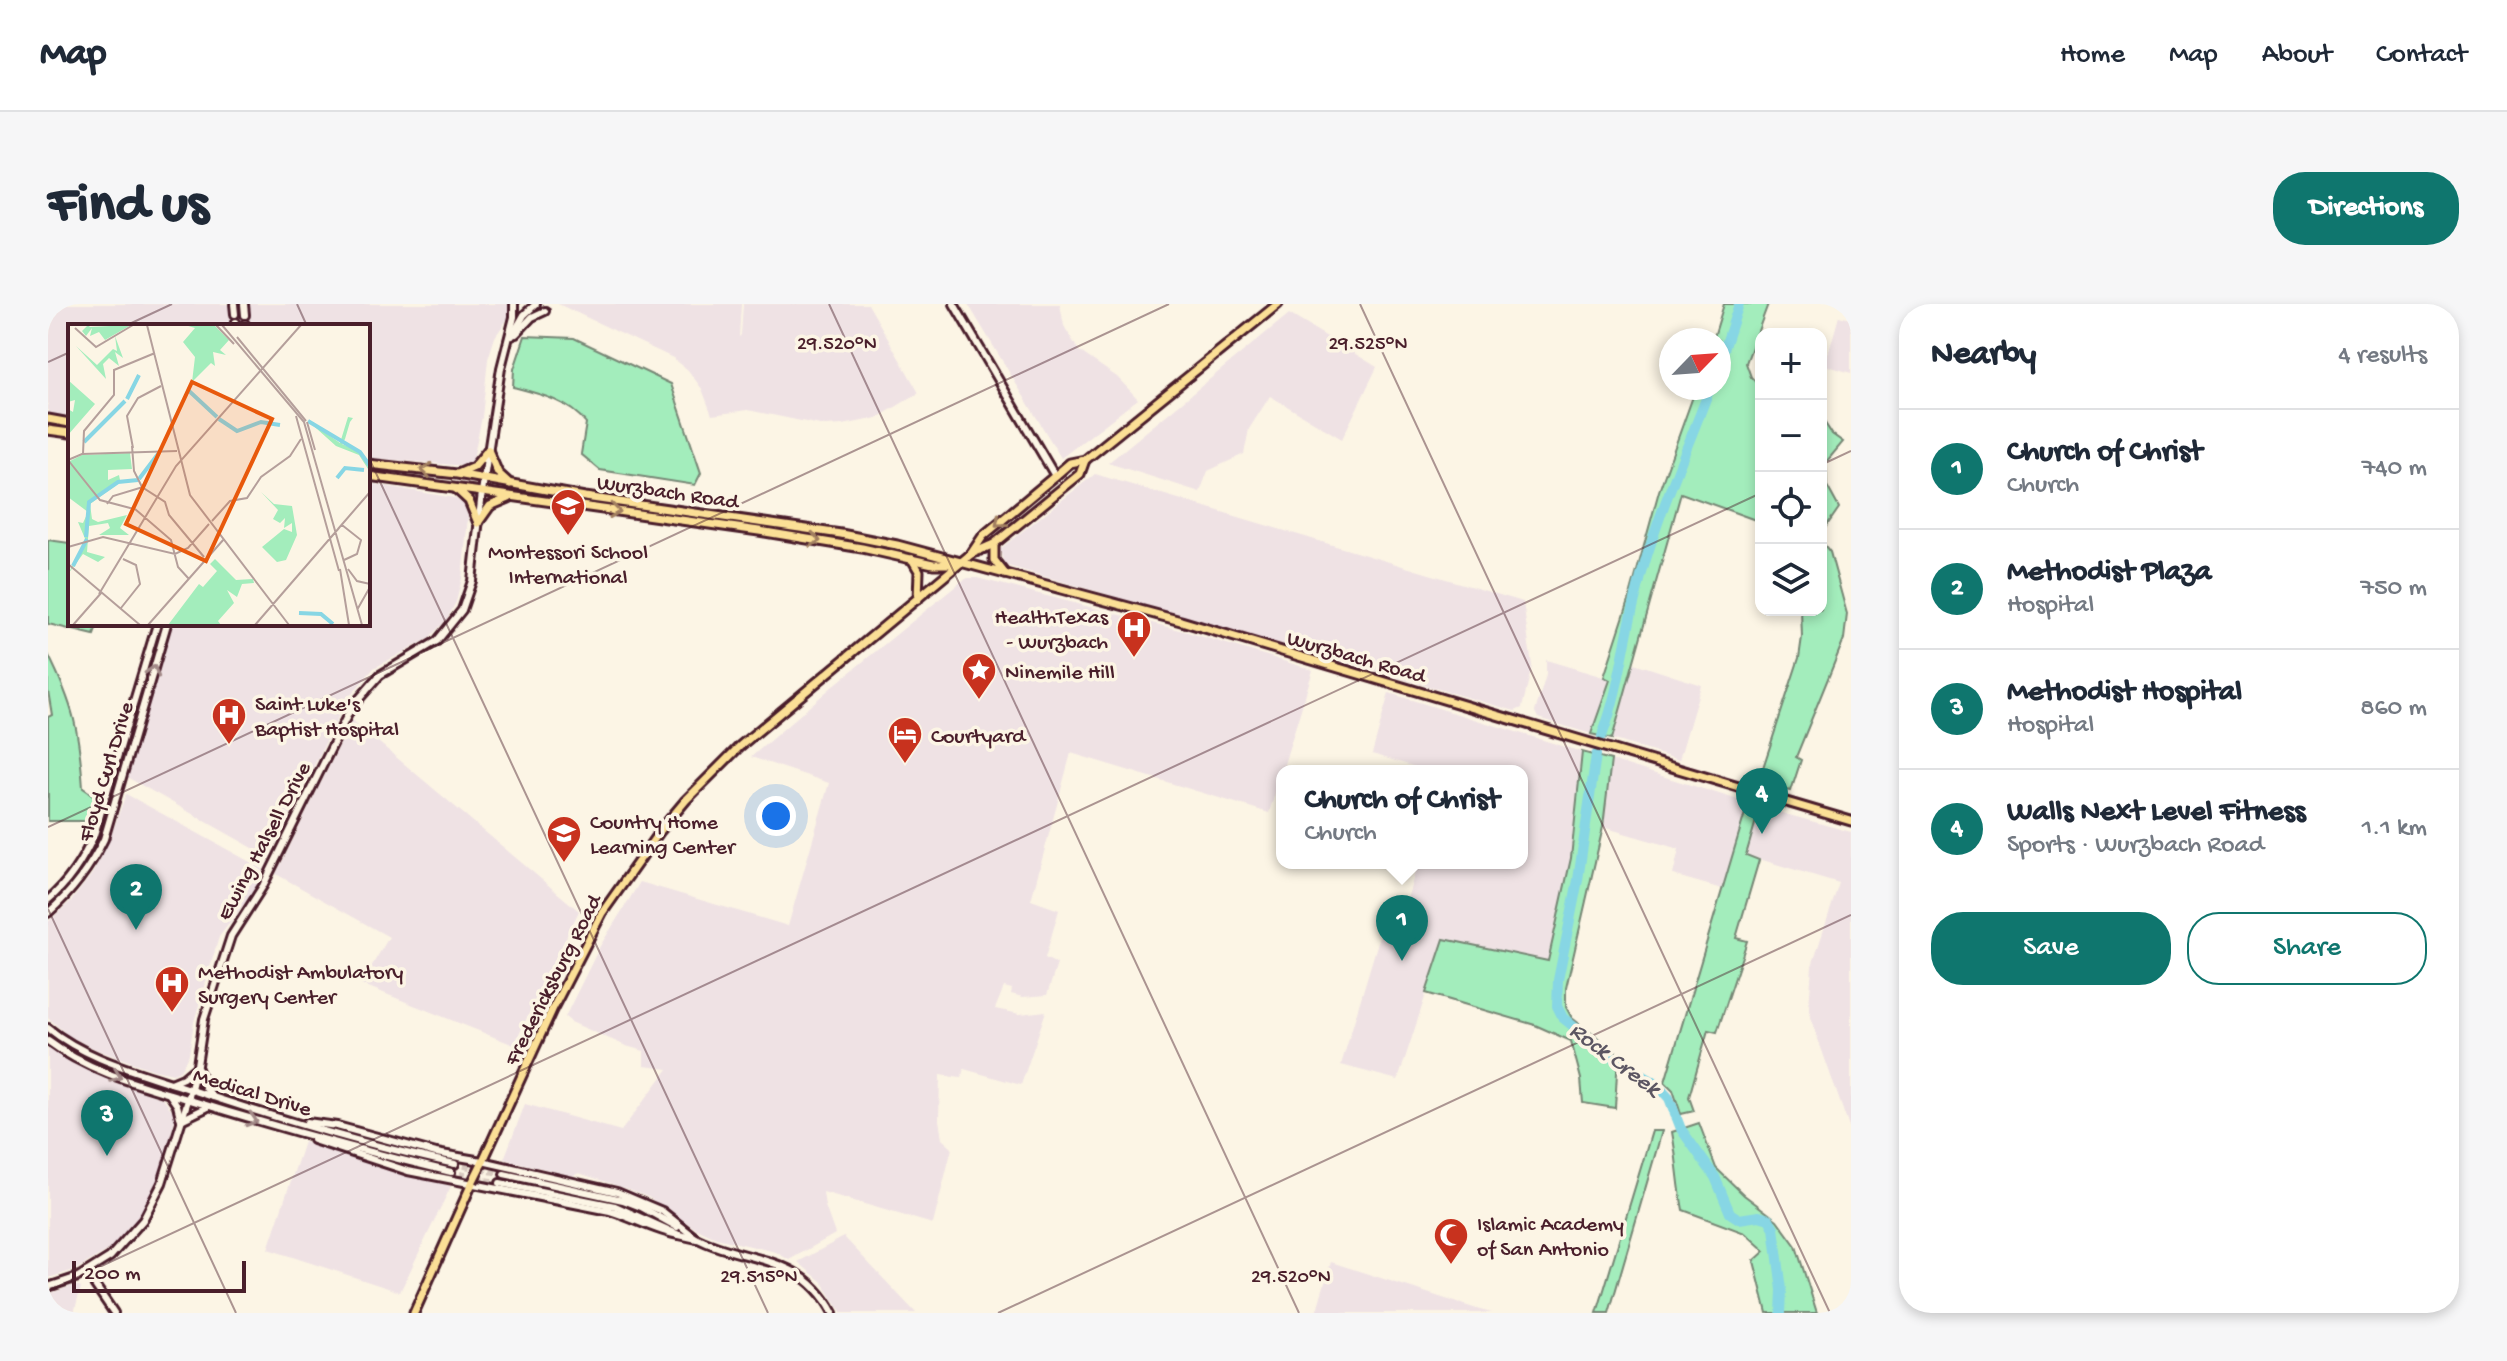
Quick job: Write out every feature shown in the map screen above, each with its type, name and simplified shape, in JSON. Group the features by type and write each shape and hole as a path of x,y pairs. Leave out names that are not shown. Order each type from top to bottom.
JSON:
{"main road":[{"name":"Fredericksburg Road","path":"971,554 983,536 1070,463 1085,460 1278,304"},
{"path":"48,419 68,423"},
{"path":"48,430 68,433"},
{"path":"457,474 474,467 488,450 498,473 513,485"},
{"name":"Fredericksburg Road","path":"414,1313 565,983 602,913 660,831 740,746 971,554 994,544 1080,474 1085,460"},
{"name":"Wurzbach Road","path":"370,464 457,474 841,534 914,549 1181,621 1742,788 1752,796 1776,803 1783,801 1851,821"},
{"name":"Wurzbach Road","path":"370,476 759,531 934,564 960,563"},
{"path":"1053,496 1055,476"},
{"path":"455,488 469,501 478,523"},
{"path":"478,523 490,506 514,497"},
{"path":"994,544 996,565 1006,576"},
{"path":"912,559 919,571 918,599"}],"street":[{"path":"234,304 235,314"},
{"path":"244,304 245,315"},
{"name":"Ewing Halsell Drive","path":"514,304 528,310"},
{"name":"Ewing Halsell Drive","path":"48,1287 86,1272 122,1246 143,1220 159,1191 188,1100 204,1019 231,936 263,886 351,708 380,675 437,641 462,610 472,581 488,450 514,304"},
{"name":"Ewing Halsell Drive","path":"505,350 518,323 536,304"},
{"path":"954,304 1055,476"},
{"path":"510,340 532,317 545,311"},
{"name":"Floyd Curl Drive","path":"48,900 66,883 88,847 102,812 156,626"},
{"name":"Floyd Curl Drive","path":"48,913 73,889 98,853 112,817 166,626"},
{"path":"88,847 98,853"},
{"name":"Medical Drive","path":"48,1028 92,1055 214,1098 453,1168 294,1132 168,1094 99,1069 62,1052 48,1041"},
{"path":"171,1083 183,1078 197,1065 205,1087 214,1098"},
{"path":"168,1094 177,1105 181,1120 198,1109 211,1107"},
{"path":"292,1121 337,1126 433,1153 627,1195 662,1211 697,1239"},
{"path":"294,1132 408,1171 610,1211 629,1216 665,1233 775,1262 812,1284 833,1313"},
{"path":"504,1174 623,1200 697,1239"},
{"path":"500,1183 615,1206 679,1235"},
{"path":"86,1272 114,1313"}],"shaded area":[{"path":"48,304 509,304 508,318 495,337 488,359 482,417 473,459 466,466 370,458 370,324 68,324 68,418 48,415"},
{"path":"558,304 741,304 739,337 743,304 868,304 919,393 877,418 843,425 825,426 748,410 712,415 702,389 688,370 673,358"},
{"path":"968,304 1060,304 1064,326 1079,351 1117,377 1138,399 1061,458"},
{"path":"1289,314 1377,367 1342,439 1270,396 1249,429 1244,454 1208,471 1200,492 1108,463"},
{"path":"1839,316 1851,319 1851,373 1827,366"},
{"path":"1095,474 1523,602 1532,666 1522,708 1515,711 1004,565 1000,549"},
{"name":"Saint Luke's Baptist Hospital","path":"370,483 454,498 464,504 468,517 462,578 456,602 447,619 428,639 374,668 346,701 269,857 125,776 172,626 370,626"},
{"path":"977,578 1187,632 1313,670 1284,765 1276,765 1276,790 1269,813 1071,753 1031,900 1059,910 1045,958 1057,964 1047,995 1023,997 1011,994 1012,989 1004,987 995,1009 1020,1014 1046,1011 1021,1085 964,1069 961,1078 940,1075 939,1120 942,1139 952,1148 933,1224 823,1192 835,1234 789,1260 776,1252 716,1238 693,1227 648,1197 627,1189 579,1173 573,1176 504,1159 525,1104 621,1131 668,1069 644,1066 644,1051 626,1046 565,1017 600,946 640,882 788,926 829,783 751,757 962,581"},
{"path":"1546,660 1610,679 1591,734 1538,718 1535,712 1546,675"},
{"path":"1634,663 1701,685 1679,760 1612,739"},
{"path":"1389,693 1582,752 1571,858 1548,961 1444,939 1398,1080 1341,1065 1389,905 1404,909 1416,869 1528,869 1528,765 1409,765 1372,754"},
{"path":"352,720 579,911 514,1045 361,984 389,937 276,874"},
{"path":"1611,760 1748,803 1722,889 1673,875 1679,849 1603,827"},
{"path":"126,794 263,869 256,888 219,937 194,1022 189,1054 180,1071 173,1074 97,1050 69,1036 48,1018 48,922 72,900 92,874 108,844"},
{"path":"1760,807 1851,832 1851,1133 1809,1007 1812,966 1839,883 1746,855"},
{"path":"48,1045 58,1054 116,1083 162,1098 176,1115 157,1188 136,1222 115,1246 75,1270 48,1278"},
{"path":"304,1142 451,1186 400,1292 268,1249"},
{"path":"844,1237 916,1313 842,1313 822,1282 798,1262"},
{"path":"1331,1262 1480,1310 1492,1313 1316,1313"},
{"path":"75,1285 81,1287 74,1313 48,1313 48,1294"}],"green space":[{"path":"1724,304 1768,304 1759,328 1755,328 1755,339 1746,363 1755,381 1755,520 1681,493 1612,739 1591,734 1610,680 1604,677 1659,491 1692,400 1731,400 1731,328 1717,328"},
{"path":"525,336 574,338 671,384 701,473 695,485 600,470 581,454 586,423 579,415 553,399 513,387 514,369"},
{"path":"1827,426 1843,442 1827,461"},
{"path":"1827,486 1839,508 1827,525"},
{"path":"48,540 68,543 68,626 97,626 94,635 48,624"},
{"path":"1827,548 1847,614 1844,639 1796,757 1801,760 1791,791 1758,783 1799,658 1801,616 1827,616"},
{"path":"48,654 74,719 83,788 99,799 93,821 48,821 48,717 52,715 48,691"},
{"path":"1582,752 1611,760 1603,827 1566,988 1566,1007 1572,1018 1618,1054 1615,1108 1583,1103 1581,1079 1571,1041 1535,1025 1426,993 1444,939 1548,961 1571,858"},
{"path":"1748,803 1760,807 1746,855 1759,860 1736,938 1747,941 1717,1032 1708,1030 1689,1097 1694,1111 1681,1114 1673,1090 1665,1082"},
{"path":"1699,1123 1716,1168 1777,1220 1796,1246 1817,1313 1767,1313 1754,1261 1765,1251 1745,1233 1683,1210 1672,1132"},
{"path":"1652,1131 1662,1131 1609,1313 1597,1313"}],"waterway":[{"name":"Rock Creek","path":"1731,328 1739,304"},
{"name":"Rock Creek","path":"1602,736 1644,566 1705,400"},
{"name":"Rock Creek","path":"1596,755 1578,880 1558,980 1557,1006 1563,1018 1612,1057 1654,1082 1669,1098 1681,1129 1715,1177 1730,1213 1739,1219 1759,1216 1769,1219 1774,1228 1782,1290 1781,1313"}],"tunnel":[{"path":"455,1164 504,1174"},
{"path":"451,1172 500,1183"}],"place":[{"name":"Montessori School International","path":"568,537"},
{"name":"HealthTexas - Wurzbach","path":"1134,659"},
{"name":"Ninemile Hill","path":"979,701"},
{"name":"Saint Luke's Baptist Hospital","path":"229,746"},
{"name":"Courtyard","path":"905,765"},
{"name":"Walls Next Level Fitness","path":"1762,834"},
{"name":"Country Home Learning Center","path":"564,864"},
{"name":"Methodist Plaza","path":"136,930"},
{"name":"Church of Christ","path":"1402,961"},
{"name":"Methodist Ambulatory Surgery Center","path":"172,1014"},
{"name":"Methodist Hospital","path":"107,1156"},
{"name":"Islamic Academy of San Antonio","path":"1451,1266"}]}
